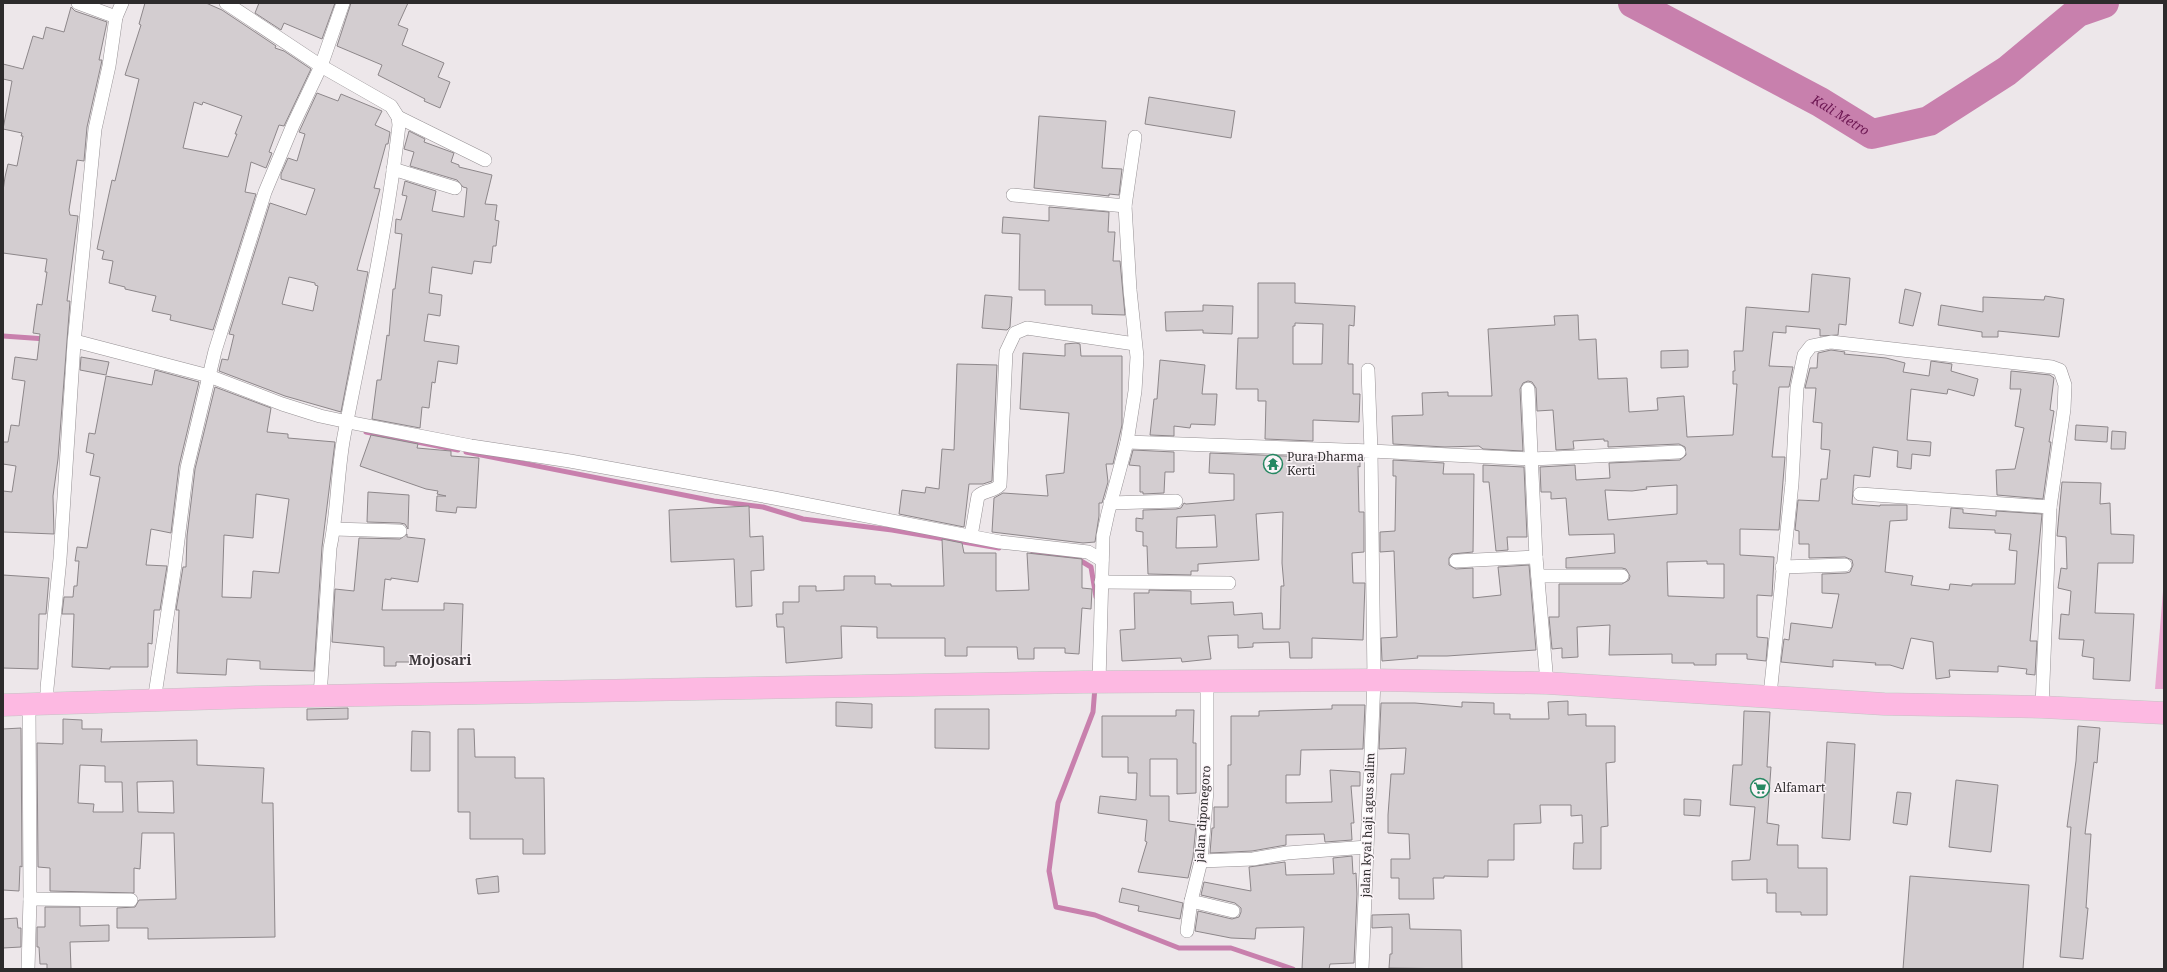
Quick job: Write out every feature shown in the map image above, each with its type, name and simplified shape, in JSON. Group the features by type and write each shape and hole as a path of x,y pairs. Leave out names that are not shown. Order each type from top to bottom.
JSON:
{"highway":[{"path":"3,705 320,696 1093,682 1374,680 1547,683 1770,695 1884,704 2042,707 2164,713"}],"street":[{"path":"78,3 116,17"},
{"path":"28,969 38,704 47,688 60,559 75,345 95,129 116,17 122,3"},
{"path":"226,3 321,66 391,106 398,117 399,125 393,170 344,437 334,529 330,548 320,696"},
{"path":"154,701 174,572 187,468 208,382 240,269 266,192 293,125 321,66 343,3"},
{"path":"398,117 485,160"},
{"path":"1093,682 1105,524 1127,442 1135,391 1137,357 1125,206 1136,137"},
{"path":"393,170 455,188"},
{"path":"1013,195 1125,206"},
{"path":"971,536 978,496 983,492 995,490 1000,485 1006,352 1015,333 1027,328 1135,344"},
{"path":"1770,695 1782,567 1792,483 1797,388 1804,355 1811,346 1819,343 1831,342 2038,365 2060,370 2065,385 2064,409 2050,507 2042,707"},
{"path":"75,345 347,423 471,446 570,461 1000,542 1088,552 1102,560"},
{"name":"jalan kyai haji agus salim","path":"1362,969 1374,680 1371,451 1368,370"},
{"path":"1528,389 1536,557 1547,683"},
{"path":"1127,442 1371,451 1532,459 1679,452"},
{"path":"1860,494 2050,507"},
{"path":"1110,503 1176,501"},
{"path":"334,529 400,531"},
{"path":"1456,561 1536,557"},
{"path":"1782,567 1845,565"},
{"path":"1538,576 1622,576"},
{"path":"1101,582 1229,583"},
{"name":"jalan diponegoro","path":"1187,931 1191,901 1201,861 1208,760 1207,682"},
{"path":"1201,861 1253,859 1287,853 1367,847"},
{"path":"30,899 131,900"},
{"path":"1191,901 1233,911"}],"shaded area":[{"path":"2164,579 2164,689 2155,689"}],"building":[{"path":"145,3 206,3 222,10 276,46 275,48 284,51 311,69 284,126 279,125 269,152 272,153 266,168 251,162 245,192 256,194 213,330 170,320 171,315 152,311 156,296 125,289 125,287 109,283 113,261 102,259 104,251 97,249 112,180 115,181 139,79 125,75 141,25 139,24","holes":["194,102 202,105 203,102 242,116 228,157 183,148"]},
{"path":"259,3 335,3 322,39 284,23 281,30 255,13"},
{"path":"351,3 408,3 398,25 408,29 402,45 444,63 438,77 450,82 440,108 424,101 425,99 378,75 382,65 337,46"},
{"path":"71,7 75,11 107,22 99,60 102,60 87,127 84,161 77,160 69,210 70,215 78,216 67,301 70,301 58,459 53,496 54,534 3,532 3,491 12,492 16,466 3,464 3,442 8,442 11,425 19,426 25,381 12,379 15,357 37,360 40,334 33,333 37,304 42,305 47,272 45,272 47,259 3,253 3,191 5,177 8,164 17,166 23,136 21,136 22,133 3,129 12,81 3,79 3,64 23,69 33,36 43,39 46,27 64,32"},
{"path":"317,93 338,101 341,94 382,111 375,125 390,132 388,144 386,144 374,188 380,189 357,270 368,272 341,412 285,396 219,371 222,359 228,360 234,335 229,334 270,203 306,215 315,189 281,179 281,174 288,158 297,161 305,134 299,132","holes":["289,277 315,283 315,285 318,286 313,311 282,304"]},
{"path":"1149,97 1235,111 1231,138 1145,124"},
{"path":"1039,116 1106,121 1102,168 1122,169 1119,195 1109,194 1109,196 1034,188"},
{"path":"409,131 425,139 424,142 454,153 451,162 459,165 459,167 492,175 485,204 497,205 495,220 499,221 496,246 493,246 491,263 474,261 472,274 432,267 429,293 442,295 440,316 428,314 424,341 459,346 457,364 438,361 435,383 432,382 429,408 422,407 420,428 372,419 377,380 381,380 387,335 389,336 393,289 395,289 402,234 395,233 396,219 401,220 407,196 402,195 405,181 436,191 432,211 464,217 467,188 463,187 457,180 410,166 414,152 404,149"},
{"path":"1049,207 1109,212 1108,232 1115,232 1113,261 1120,261 1125,315 1092,314 1092,305 1045,305 1045,290 1019,290 1020,234 1002,233 1003,217 1049,221"},
{"path":"1812,274 1850,278 1846,325 1839,324 1838,335 1820,336 1820,329 1786,326 1786,333 1773,332 1769,366 1793,367 1789,387 1779,387 1772,457 1785,457 1779,530 1740,529 1740,555 1774,557 1772,596 1757,595 1757,637 1768,638 1766,661 1747,659 1747,654 1716,654 1716,665 1694,665 1694,663 1672,663 1672,654 1609,655 1610,625 1577,627 1578,657 1562,658 1562,648 1552,649 1549,617 1559,617 1559,584 1622,584 1629,580 1630,576 1626,569 1622,568 1566,568 1566,558 1615,553 1614,534 1569,535 1566,498 1551,499 1551,492 1541,492 1540,467 1575,465 1576,480 1610,478 1609,463 1680,460 1686,455 1685,447 1679,444 1608,447 1608,441 1604,441 1604,439 1573,441 1574,449 1556,450 1553,410 1537,411 1536,388 1532,382 1528,381 1523,383 1520,389 1523,451 1483,449 1479,446 1445,447 1393,444 1392,416 1423,415 1422,393 1448,392 1448,396 1492,396 1488,329 1555,325 1554,316 1578,315 1579,340 1596,339 1598,379 1627,378 1629,412 1658,410 1657,398 1684,396 1687,437 1733,435 1737,384 1733,384 1733,371 1735,371 1734,351 1743,351 1746,307 1809,312","holes":["1677,485 1677,514 1608,520 1605,490 1632,491 1647,489 1646,487","1707,561 1707,564 1724,564 1724,598 1668,596 1667,562"]},
{"path":"1258,283 1295,283 1295,303 1355,306 1354,326 1349,325 1348,364 1353,364 1353,394 1360,394 1359,422 1313,420 1313,441 1265,439 1266,401 1258,401 1258,389 1236,389 1238,338 1258,338","holes":["1295,323 1323,324 1322,364 1293,364 1293,326 1295,326"]},
{"path":"1905,289 1921,293 1913,326 1899,323"},
{"path":"985,295 1012,297 1010,327 1007,330 982,328"},
{"path":"2045,296 2064,299 2059,337 1998,331 1998,337 1982,337 1982,332 1938,325 1941,305 1983,312 1983,297 2044,300"},
{"path":"1203,305 1233,306 1232,334 1203,333 1203,330 1166,331 1165,312 1203,311"},
{"path":"1065,344 1080,344 1081,356 1122,356 1122,425 1113,464 1106,464 1108,482 1102,503 1099,503 1099,516 1095,542 1083,543 992,532 994,498 1003,493 1048,496 1046,475 1064,473 1069,413 1020,409 1023,353 1065,356"},
{"path":"1688,350 1688,367 1661,368 1661,351"},
{"path":"1831,350 1845,352 1844,354 1886,358 1905,363 1903,372 1929,376 1931,361 1952,364 1951,371 1978,379 1974,396 1948,389 1947,394 1911,389 1907,440 1931,442 1930,456 1912,454 1911,469 1897,467 1898,451 1873,447 1870,477 1854,475 1852,504 1880,506 1907,505 1907,520 1890,521 1885,572 1913,576 1911,585 1949,590 1950,584 1972,586 1972,584 2015,584 2017,551 2009,550 2011,534 1995,533 1995,530 1949,528 1951,508 1963,509 1963,513 1996,516 1996,511 2042,514 2030,641 2037,641 2035,675 2026,674 2027,669 1998,666 1998,672 1949,670 1950,677 1936,679 1933,642 1911,638 1903,669 1890,665 1875,665 1876,663 1833,660 1833,667 1781,662 1784,639 1789,640 1791,623 1832,628 1839,594 1822,593 1822,574 1850,572 1853,565 1852,560 1845,557 1809,558 1809,544 1799,544 1799,531 1795,530 1798,500 1819,501 1821,479 1827,479 1830,450 1821,449 1822,423 1813,422 1816,388 1805,388 1810,368 1817,368 1818,353"},
{"path":"81,357 109,362 106,375 80,370"},
{"path":"1160,360 1205,365 1202,394 1217,394 1215,425 1191,424 1190,428 1174,426 1174,436 1150,435 1154,399 1157,399"},
{"path":"957,364 997,365 992,481 983,484 969,484 964,527 899,514 902,490 925,493 926,487 939,489 942,449 954,450"},
{"path":"155,370 199,382 179,466 171,533 151,529 146,565 167,566 160,610 154,610 152,644 148,643 148,667 110,667 110,669 72,667 74,614 62,614 64,597 73,597 74,586 77,586 79,561 75,561 77,547 87,548 100,477 90,475 94,454 86,452 89,433 95,434 106,376 152,385"},
{"path":"2011,371 2050,375 2054,378 2050,410 2054,411 2043,499 1997,495 1996,470 2015,469 2024,428 2015,426 2021,389 2010,389"},
{"path":"215,387 271,408 267,432 288,434 288,438 335,442 322,547 314,671 260,669 260,661 227,659 226,675 177,673 179,610 176,610 183,567 186,567 187,536 195,469","holes":["256,494 289,499 279,573 253,571 251,598 222,597 224,535 253,538"]},
{"path":"2076,425 2108,427 2107,442 2075,440"},
{"path":"2112,431 2126,432 2125,449 2111,449"},
{"path":"371,435 418,444 417,448 451,451 451,456 479,458 476,508 457,507 456,513 436,511 437,496 446,496 437,494 438,491 426,489 360,466"},
{"path":"1133,450 1174,452 1174,472 1165,472 1164,493 1143,494 1143,492 1140,492 1140,466 1129,465"},
{"path":"1210,453 1360,459 1360,467 1358,466 1359,512 1364,512 1364,552 1352,553 1353,583 1365,583 1363,640 1312,638 1312,658 1290,658 1289,642 1253,643 1253,647 1238,648 1238,635 1208,636 1211,659 1182,662 1181,658 1122,661 1120,630 1135,629 1134,593 1149,593 1149,590 1191,591 1191,604 1233,602 1234,615 1262,613 1263,629 1280,629 1281,586 1284,586 1282,563 1283,512 1256,514 1259,560 1198,564 1198,571 1191,571 1191,575 1148,574 1147,546 1143,546 1143,532 1136,531 1136,518 1143,519 1143,510 1176,509 1181,508 1184,503 1234,500 1234,474 1209,473","holes":["1215,515 1217,547 1176,548 1177,517"]},
{"path":"1393,460 1444,463 1443,474 1474,474 1473,552 1452,554 1449,558 1449,565 1456,569 1473,568 1473,598 1501,595 1498,567 1529,565 1536,650 1447,656 1417,656 1418,658 1382,661 1381,638 1397,637 1394,551 1380,552 1380,532 1395,531 1396,476 1393,476"},
{"path":"1483,465 1524,467 1527,537 1507,537 1508,550 1496,551 1489,482 1483,482"},
{"path":"2062,482 2101,483 2100,504 2110,503 2111,534 2134,535 2133,563 2098,563 2095,613 2134,614 2130,681 2093,679 2094,658 2082,656 2084,640 2059,639 2061,614 2069,615 2071,591 2058,588 2061,568 2067,569 2066,537 2057,536"},
{"path":"368,492 409,495 408,529 405,524 400,523 367,522"},
{"path":"749,506 750,537 763,536 764,570 751,571 752,606 736,607 734,559 671,562 669,510"},
{"path":"407,534 407,537 425,539 418,582 391,578 391,580 385,579 382,610 444,610 444,603 463,604 461,659 425,658 425,662 396,662 396,666 384,666 384,647 332,642 335,589 354,591 359,538 400,539"},
{"path":"942,539 962,543 964,553 996,553 996,591 1029,590 1027,553 1082,559 1082,588 1092,589 1091,609 1082,608 1079,654 1065,653 1065,648 1034,648 1034,659 1018,659 1017,647 967,647 967,656 945,656 945,638 877,638 877,627 841,626 842,658 786,663 784,627 777,627 776,614 783,614 783,602 799,602 799,586 816,586 816,591 844,590 844,576 875,576 875,584 891,584 891,586 944,586"},
{"path":"3,575 49,578 46,614 39,614 38,669 3,668"},
{"path":"1568,701 1568,715 1586,714 1586,726 1615,726 1615,762 1606,763 1608,826 1601,827 1601,869 1573,869 1574,843 1583,843 1582,815 1571,816 1571,805 1540,805 1541,823 1514,824 1514,860 1488,860 1488,877 1444,876 1444,878 1433,878 1434,899 1399,899 1399,878 1391,878 1391,859 1410,859 1409,834 1388,833 1388,815 1391,774 1404,774 1406,748 1379,749 1381,703 1415,703 1462,707 1462,702 1494,703 1494,714 1510,714 1510,719 1549,719 1548,702"},
{"path":"836,702 872,704 872,728 836,726"},
{"path":"1332,705 1365,705 1363,749 1301,750 1300,775 1286,775 1286,803 1332,802 1330,770 1360,772 1360,786 1351,786 1354,823 1351,823 1352,840 1325,842 1324,834 1286,835 1286,845 1252,851 1210,853 1212,828 1214,828 1214,807 1228,807 1228,765 1231,765 1231,716 1259,716 1259,711 1332,709"},
{"path":"348,708 348,719 307,720 307,709"},
{"path":"935,709 989,709 989,749 935,748"},
{"path":"1176,710 1194,710 1193,743 1196,743 1196,793 1177,794 1177,759 1150,759 1150,796 1169,796 1169,821 1196,825 1193,857 1188,878 1138,872 1147,842 1145,841 1147,820 1098,813 1100,796 1136,800 1137,773 1128,773 1128,757 1102,757 1102,716 1176,716"},
{"path":"1744,711 1770,712 1767,767 1771,767 1767,823 1779,825 1777,845 1798,845 1798,868 1827,868 1827,915 1801,915 1801,912 1776,912 1776,893 1767,893 1767,879 1732,880 1732,861 1750,860 1755,807 1730,805 1733,765 1742,765"},
{"path":"63,719 82,720 82,729 102,729 101,742 197,740 197,765 264,768 262,803 273,803 275,937 148,939 148,928 117,928 117,908 135,907 139,900 176,899 174,833 142,833 140,869 134,868 134,893 50,891 50,868 38,867 37,743 63,744","holes":["80,765 105,766 105,782 122,782 123,812 93,812 94,804 78,803","173,781 174,813 138,812 137,782"]},
{"path":"2078,726 2100,728 2097,763 2094,762 2085,834 2091,834 2086,908 2088,908 2083,959 2060,957 2071,827 2067,827 2076,761"},
{"path":"21,728 22,867 20,866 19,891 3,890 3,729"},
{"path":"458,729 474,729 475,757 515,757 515,778 544,778 545,854 523,854 523,839 470,839 470,812 458,812"},
{"path":"412,731 430,732 430,771 411,771"},
{"path":"1827,742 1855,744 1850,840 1822,838"},
{"path":"1956,780 1998,785 1991,852 1949,847"},
{"path":"1897,792 1911,793 1907,825 1893,823"},
{"path":"1684,799 1701,800 1700,816 1684,815"},
{"path":"1352,856 1353,874 1356,873 1357,894 1354,963 1330,964 1329,969 1302,969 1304,927 1256,928 1255,939 1231,938 1195,931 1198,911 1232,919 1239,917 1241,912 1241,908 1235,903 1201,895 1204,882 1251,891 1249,867 1285,862 1286,875 1334,874 1333,858"},
{"path":"498,876 499,892 478,894 476,879"},
{"path":"1910,876 2029,885 2023,969 1903,969"},
{"path":"1122,888 1183,903 1180,919 1138,911 1139,906 1119,902"},
{"path":"45,907 80,907 80,926 109,925 109,941 70,942 71,969 47,969 47,964 40,964 39,947 37,947 37,927 45,927"},
{"path":"1409,914 1410,929 1461,930 1462,969 1389,968 1390,954 1392,954 1392,927 1372,928 1372,915"},
{"path":"17,918 18,928 21,928 21,947 3,948 3,919"}],"waterway":[{"name":"Kali Metro","path":"1633,3 1820,102 1872,134 1929,121 2007,71 2078,12 2104,3"},
{"path":"3,336 46,339"},
{"path":"366,432 458,450"},
{"path":"466,452 714,501 763,507 803,519 892,530 999,548"},
{"path":"1033,552 1076,558 1091,567 1096,597"},
{"path":"1095,687 1093,712 1058,803 1049,871 1056,907 1095,915 1179,948 1231,948 1293,969"}],"place":[{"name":"Pura Dharma Kerti","path":"1273,464"},
{"name":"Alfamart","path":"1760,788"}],"district":[{"name":"Mojosari","path":"440,660"}]}
